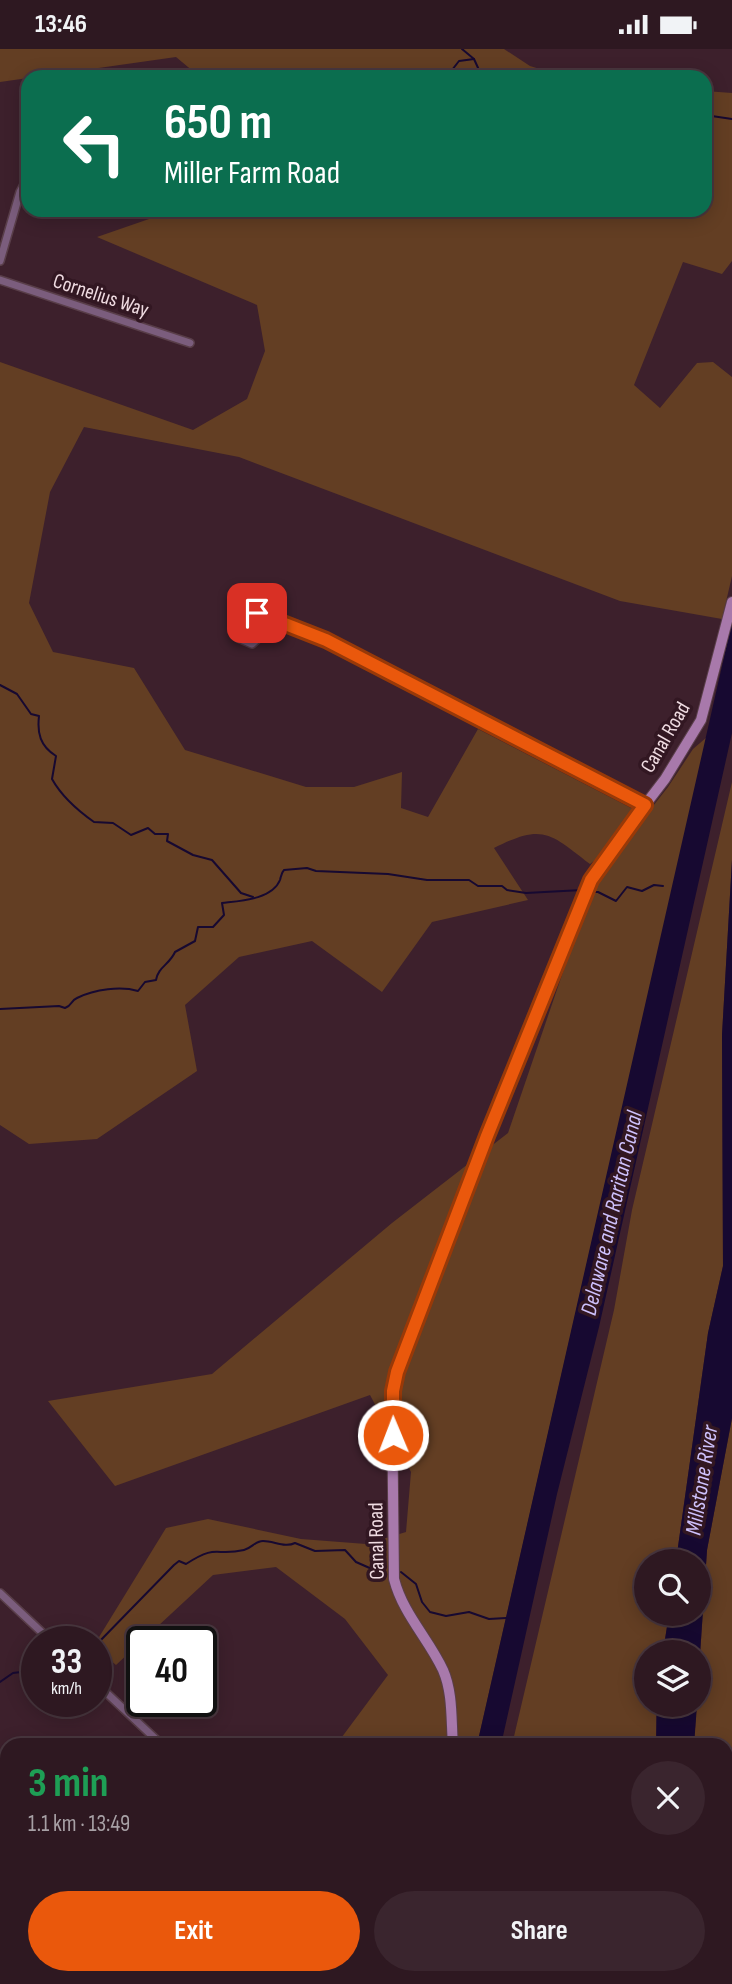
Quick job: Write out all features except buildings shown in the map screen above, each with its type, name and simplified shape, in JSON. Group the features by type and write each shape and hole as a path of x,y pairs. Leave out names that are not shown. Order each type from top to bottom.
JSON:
{"street":[{"path":"0,261 21,190"},
{"name":"Cornelius Way","path":"0,280 190,343"},
{"name":"Canal Road","path":"452,1738 449,1689 444,1671 405,1609 394,1579 394,1381 487,1136 591,880 701,720 732,602"},
{"path":"278,621 252,644 238,638 233,627 239,617 250,612 278,621 347,650 645,805"},
{"path":"0,1593 35,1626"},
{"path":"112,1698 155,1738"}],"shaded area":[{"path":"0,49 504,49 530,66 543,70 192,70 176,57 84,70 21,70 21,79 0,82"},
{"path":"712,92 732,93 732,261 722,274 683,262 634,385 660,408 697,363 713,362 732,377 732,576 722,619 620,601 239,457 84,427 50,492 29,603 53,652 134,668 185,750 306,787 354,787 402,772 401,808 428,817 478,729 633,809 599,857 590,864 565,845 545,835 524,836 494,848 528,900 432,922 382,992 312,941 239,957 185,1005 197,1071 97,1139 29,1144 0,1125 0,362 193,430 247,399 265,351 257,305 97,237 155,217 712,217"},
{"path":"707,737 479,1738 341,1738 388,1675 345,1619 276,1567 213,1575 158,1626 126,1626 126,1656 116,1665 112,1662 112,1626 106,1626 166,1528 208,1519 301,1539 366,1544 406,1532 411,1472 370,1395 115,1486 48,1401 212,1374 392,1223 508,1133 576,934 605,867 668,787 693,749"},
{"path":"732,782 732,860 722,1035 723,1266 708,1333 678,1549 634,1549 634,1626 667,1626 665,1640 634,1640 634,1717 656,1717 656,1738 514,1738 614,1310 632,1210"},
{"path":"732,1418 732,1738 694,1738 696,1717 711,1717 711,1640 701,1640 702,1626 711,1626 711,1549 707,1549"}],"water":[{"name":"Delaware and Raritan Canal","path":"732,622 732,733 599,1327 557,1494 503,1738 479,1738"},
{"name":"Millstone River","path":"732,860 732,1418 707,1549 678,1549 708,1333 723,1266 722,1035"},
{"path":"667,1626 702,1626 701,1640 665,1640"},
{"path":"657,1717 696,1717 695,1738 656,1738"}],"waterway":[{"path":"462,49 474,59 479,70"},
{"path":"452,70 459,61 474,59"},
{"path":"479,70 495,70"},
{"path":"712,116 732,119"},
{"path":"0,685 17,694 31,714 39,716 41,739 46,748 56,756 52,779 65,797 82,813 94,822 113,823 131,835 148,828 155,834 168,834 167,841 193,855 212,860 241,893 253,897"},
{"path":"0,1009 65,1008 77,998 100,991 138,991 145,982 156,980 175,952 195,941 198,927 213,927 224,915 222,903 254,898 270,892 276,887 284,870 307,868 427,880 469,880 478,886 502,886 507,890 526,893 582,890"},
{"path":"592,892 598,892 616,901 627,887 642,891 654,885 663,886"},
{"path":"112,1629 179,1561 186,1564 211,1552 244,1550 258,1542 283,1545 295,1543 315,1551 345,1550 356,1562 381,1573"},
{"path":"401,1572 416,1584 422,1602 430,1612 446,1616 469,1612 489,1619 506,1618"},
{"path":"0,1682 13,1673 21,1672"}],"route":[{"path":"257,613 326,640 645,805 602,861 591,880 487,1136 397,1372 392,1402 393,1435"}]}
